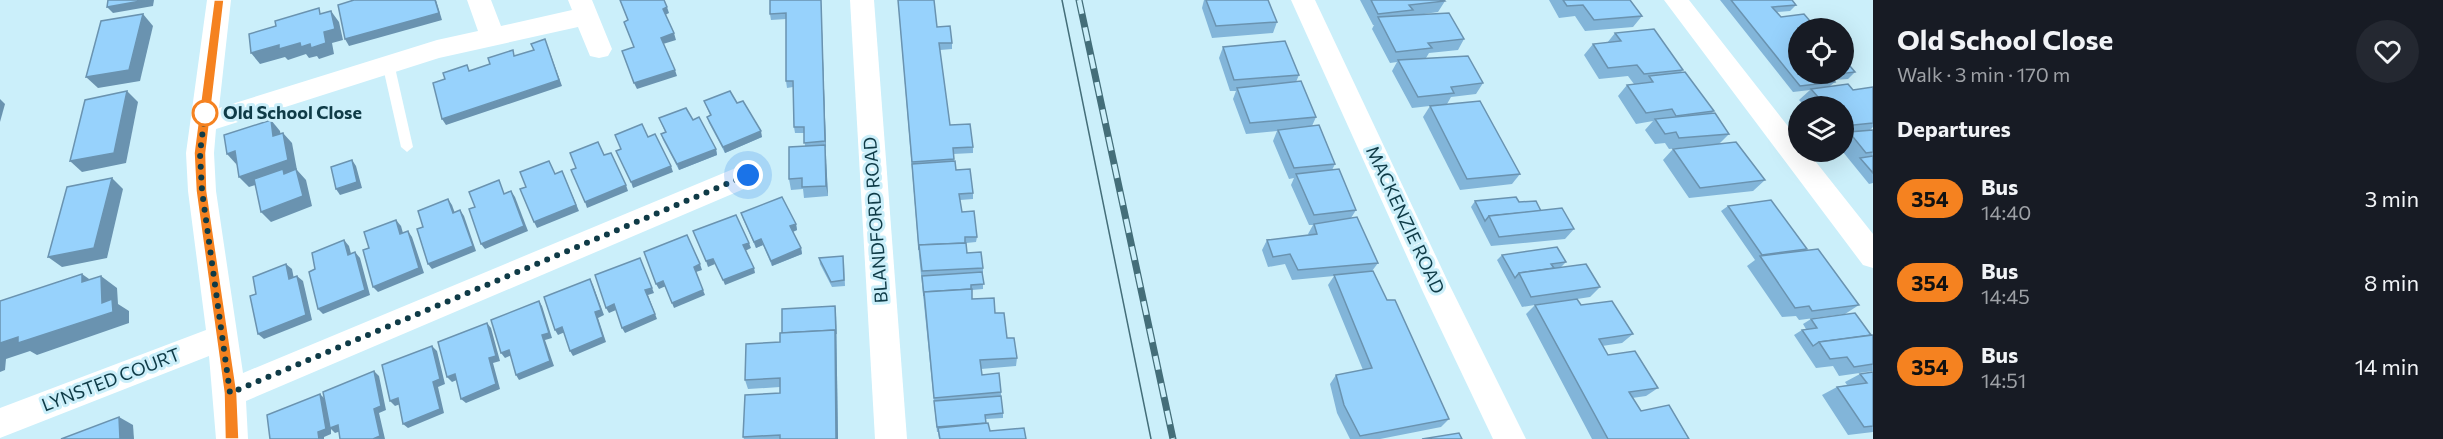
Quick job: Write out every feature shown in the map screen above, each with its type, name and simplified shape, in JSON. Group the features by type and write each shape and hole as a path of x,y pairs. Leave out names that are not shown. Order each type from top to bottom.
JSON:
{"street":[{"path":"219,0 200,153 202,191 230,393 232,439"},
{"path":"479,0 492,38"},
{"name":"BLANDFORD ROAD","path":"862,0 891,439"},
{"name":"MACKENZIE ROAD","path":"1303,0 1438,292 1510,439"},
{"path":"1676,0 1873,256"},
{"path":"204,123 388,63 437,49 492,38 583,8 599,49"},
{"path":"230,393 748,175"},
{"name":"LYNSTED COURT","path":"0,423 223,337"}],"lane":[{"path":"388,63 407,147"}],"building":[{"path":"108,0 146,0 107,7"},
{"path":"354,0 435,0 439,13 345,39 338,5"},
{"path":"620,0 664,0 667,7 663,9 674,33 661,38 675,70 634,83 622,51 634,47 624,22 628,20"},
{"path":"770,0 821,0 825,141 804,143 804,127 794,127 793,81 786,81 786,13 770,14"},
{"path":"898,0 934,0 937,27 950,26 952,43 939,43 950,125 970,124 973,147 953,148 954,159 912,162"},
{"path":"1206,0 1268,0 1277,22 1216,26"},
{"path":"1371,0 1445,1 1409,5 1413,10 1378,14"},
{"path":"1563,0 1630,0 1642,16 1594,20 1583,5 1567,6"},
{"path":"1731,0 1792,0 1796,5 1772,7 1781,17 1804,14 1807,18 1788,18 1788,71"},
{"path":"319,8 320,14 331,11 335,29 324,32 326,43 311,48 310,44 301,47 300,43 279,49 279,45 251,53 249,34 276,26 275,21"},
{"path":"1449,13 1464,39 1428,43 1432,48 1396,52 1378,17"},
{"path":"143,14 129,70 86,77 101,21"},
{"path":"1654,29 1683,70 1644,74 1637,65 1608,68 1593,44 1621,41 1615,33"},
{"path":"545,39 559,80 442,119 433,83 445,79 443,73 467,65 469,71 490,64 488,58 513,50 514,56 534,50 531,44"},
{"path":"1285,41 1299,75 1234,80 1223,47"},
{"path":"1468,56 1483,83 1451,87 1454,93 1418,97 1398,60"},
{"path":"1685,72 1714,111 1676,116 1672,109 1646,113 1627,85 1653,82 1649,76"},
{"path":"1301,81 1316,117 1250,123 1237,88"},
{"path":"1848,84 1853,90 1873,87 1873,123 1854,125 1854,96 1817,96 1811,89"},
{"path":"127,91 114,153 70,161 85,100"},
{"path":"730,91 737,103 743,101 761,131 723,147 707,117 711,115 704,101"},
{"path":"1480,101 1520,174 1467,179 1430,106"},
{"path":"686,108 693,120 699,117 716,149 677,164 661,134 666,132 659,118"},
{"path":"1715,113 1729,134 1679,138 1676,132 1665,134 1655,119"},
{"path":"271,120 273,136 283,133 288,160 239,177 235,151 227,154 224,135"},
{"path":"642,124 648,137 655,134 671,166 631,182 616,151 621,149 615,135"},
{"path":"1319,125 1335,164 1294,168 1278,130"},
{"path":"1873,130 1873,152 1866,153 1854,138 1854,132"},
{"path":"598,142 604,155 611,153 626,185 585,202 571,170 576,168 570,153"},
{"path":"1736,142 1765,180 1700,188 1673,149"},
{"path":"825,145 826,186 802,187 802,178 789,179 789,147"},
{"path":"1873,156 1873,173 1860,158"},
{"path":"352,160 357,182 336,189 331,167"},
{"path":"549,161 555,174 562,171 576,205 534,222 520,189 526,187 520,172"},
{"path":"955,161 956,170 970,169 973,193 959,194 962,212 974,211 977,237 965,237 965,243 919,245 919,250 912,164"},
{"path":"283,169 284,174 296,169 303,196 261,212 254,179"},
{"path":"1339,169 1356,210 1314,215 1296,174"},
{"path":"112,178 94,248 48,257 67,187"},
{"path":"499,180 504,194 511,191 524,226 481,244 469,209 475,207 469,192"},
{"path":"782,197 796,224 790,226 801,248 771,261 761,239 754,242 741,213"},
{"path":"1516,197 1519,202 1536,201 1541,211 1489,216 1485,221 1475,201"},
{"path":"448,199 453,213 460,210 473,246 428,264 417,229 423,227 418,211"},
{"path":"1771,200 1807,249 1762,255 1728,206"},
{"path":"1562,208 1574,229 1499,237 1489,216"},
{"path":"736,215 749,243 743,245 754,268 723,280 713,259 706,261 693,231"},
{"path":"1357,217 1378,263 1298,270 1290,254 1273,257 1267,240 1317,234 1314,224"},
{"path":"396,220 400,234 408,231 419,268 373,287 363,250 369,248 364,232"},
{"path":"687,235 700,264 694,267 703,290 672,303 663,281 656,284 644,252"},
{"path":"344,240 348,255 355,252 365,290 318,309 309,272 315,269 312,253"},
{"path":"966,243 967,253 981,252 983,268 922,271 919,245"},
{"path":"1557,247 1566,262 1551,264 1554,268 1519,273 1515,278 1502,255"},
{"path":"1818,249 1859,305 1812,311 1809,306 1795,308 1760,256"},
{"path":"843,256 844,280 831,282 819,258"},
{"path":"640,258 652,288 645,290 655,314 622,328 614,304 606,308 595,275"},
{"path":"286,264 289,279 297,276 306,315 258,334 250,296 256,294 253,277"},
{"path":"1586,264 1600,287 1531,297 1519,273"},
{"path":"1373,271 1387,300 1395,300 1449,419 1360,436 1344,405 1336,375 1372,368 1334,275"},
{"path":"982,272 984,284 971,285 971,289 924,292 924,296 922,276"},
{"path":"82,274 82,282 101,276 102,303 112,299 113,312 18,343 18,337 0,343 0,301"},
{"path":"590,279 601,310 595,312 603,337 570,351 562,327 555,330 544,297"},
{"path":"972,289 972,299 994,298 995,313 1004,313 1007,338 1014,338 1017,358 980,360 982,375 999,373 1001,392 934,398 924,292"},
{"path":"1577,299 1581,305 1612,301 1633,334 1599,339 1608,355 1635,351 1658,388 1629,392 1641,411 1669,405 1689,439 1608,439 1535,305"},
{"path":"539,301 549,333 542,335 550,361 516,375 509,350 501,353 491,320"},
{"path":"835,306 836,334 835,330 782,333 782,309"},
{"path":"1855,313 1871,335 1819,342 1813,346 1802,330 1817,328 1811,319"},
{"path":"487,323 496,356 489,358 496,384 461,399 455,374 447,377 438,342"},
{"path":"835,330 836,439 780,439 780,435 743,437 745,395 780,393 780,378 745,380 746,344 780,342 780,333"},
{"path":"1873,335 1873,364 1854,367 1847,357 1830,359 1819,342"},
{"path":"432,346 440,379 433,382 440,409 403,424 398,398 390,401 382,365"},
{"path":"374,371 381,406 374,409 380,436 373,439 340,439 338,425 330,428 323,392"},
{"path":"1873,372 1873,426 1864,427 1837,387 1867,383 1860,374"},
{"path":"320,394 326,429 318,432 319,439 270,439 267,415"},
{"path":"1001,396 1003,413 985,415 986,423 937,427 934,401"},
{"path":"119,417 120,439 61,439"},
{"path":"988,423 990,431 1024,428 1026,439 940,439 938,428"},
{"path":"1459,433 1462,439 1422,439"}],"tram line":[{"path":"1062,0 1151,439"}],"railway":[{"path":"1079,0 1173,439"}],"bus line":[{"name":"354","path":"219,0 200,153 202,191 230,393 232,439"}],"place":[{"name":"Old School Close","path":"205,113"}],"route":[{"path":"205,113 200,153 202,191 230,393 748,175"}]}
